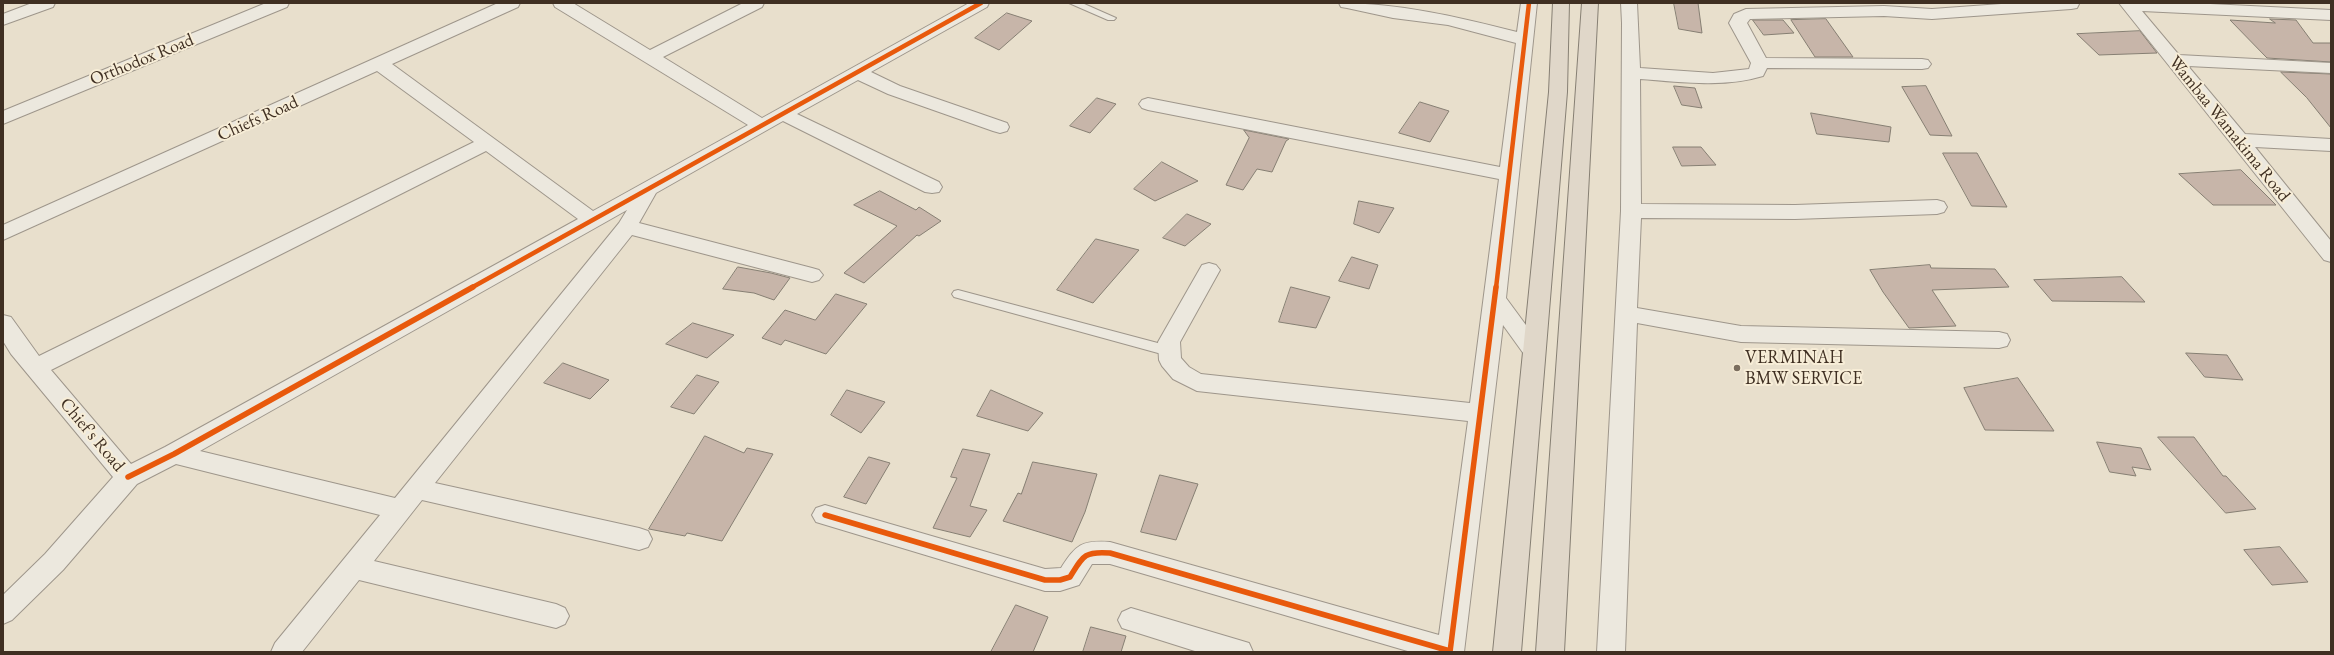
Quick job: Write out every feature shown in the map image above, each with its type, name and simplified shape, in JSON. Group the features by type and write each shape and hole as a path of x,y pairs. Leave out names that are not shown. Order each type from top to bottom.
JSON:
{"highway":[{"path":"1507,652 1558,92 1561,3"},
{"path":"1550,652 1590,3"}],"street":[{"path":"3,20 47,3"},
{"name":"Orthodox Road","path":"3,118 281,3"},
{"name":"Chiefs Road","path":"3,233 380,64 512,3"},
{"path":"561,3 762,126"},
{"path":"650,57 756,3"},
{"path":"128,477 174,454 594,221 856,72 981,3"},
{"path":"1347,3 1393,13 1449,20 1526,40"},
{"path":"825,515 1045,580 1060,580 1070,577 1083,556 1095,552 1110,553 1450,652 1495,300 1526,40 1528,3"},
{"path":"1611,652 1631,211 1632,73 1629,3"},
{"path":"1632,73 1695,78 1747,76 1757,72 1760,63 1738,23 1740,18 1746,14 1878,11 1932,14 2071,4"},
{"path":"2128,4 2331,15"},
{"name":"Wambaa Wamakima Road","path":"2128,4 2240,140 2331,255"},
{"path":"2174,60 2331,68"},
{"path":"1760,63 1922,64"},
{"path":"380,64 594,221"},
{"path":"856,72 894,90 1000,127"},
{"path":"1148,104 1509,175"},
{"path":"783,114 932,187"},
{"path":"2240,140 2331,145"},
{"path":"35,368 488,144"},
{"path":"285,652 627,227 649,189"},
{"path":"1631,211 1795,212 1936,207"},
{"path":"627,227 812,275"},
{"path":"1209,270 1169,342 1170,360 1181,373 1197,382 1480,413"},
{"path":"1495,300 1534,351"},
{"path":"1626,313 1677,324 1741,334 1999,340"},
{"name":"Chief's Road","path":"3,323 11,353 35,368 128,477 54,562 3,612"},
{"path":"174,454 399,509"},
{"path":"416,489 639,539"},
{"path":"353,567 556,616"},
{"path":"1131,620 1239,652"}],"lane":[{"path":"1074,3 1111,18"},
{"path":"958,294 1169,351"}],"building":[{"path":"1674,3 1698,3 1702,33 1679,29"},
{"path":"1007,13 1032,21 999,50 975,38"},
{"path":"1826,19 1853,57 1815,57 1791,20"},
{"path":"2270,19 2296,20 2313,43 2331,43 2331,62 2267,58 2230,20 2275,23"},
{"path":"1753,20 1783,20 1794,33 1764,35"},
{"path":"2140,31 2157,53 2099,55 2077,34"},
{"path":"2281,72 2331,74 2331,128 2307,98"},
{"path":"1674,86 1695,88 1702,108 1682,105"},
{"path":"1926,86 1952,136 1930,135 1902,87"},
{"path":"1097,98 1116,104 1090,133 1070,126"},
{"path":"1420,102 1449,111 1430,142 1399,133"},
{"path":"1811,113 1891,127 1889,142 1817,134"},
{"path":"1244,130 1289,139 1286,141 1272,172 1257,169 1243,190 1226,185 1249,138"},
{"path":"1673,147 1701,147 1716,165 1682,166"},
{"path":"1943,153 1977,153 2007,207 1972,206"},
{"path":"1162,162 1198,181 1155,201 1134,189"},
{"path":"2241,170 2276,205 2213,205 2179,174"},
{"path":"880,191 916,210 919,207 941,221 919,236 917,235 864,283 844,273 897,226 854,205"},
{"path":"1359,201 1394,208 1379,233 1354,224"},
{"path":"1187,214 1211,224 1185,246 1163,238"},
{"path":"1096,239 1139,250 1093,303 1057,290"},
{"path":"1352,257 1378,265 1369,289 1339,281"},
{"path":"1930,265 1931,268 1995,269 2009,287 1932,290 1956,326 1909,328 1883,292 1870,270"},
{"path":"738,267 790,278 774,300 754,293 723,289"},
{"path":"2122,277 2145,302 2052,301 2034,280"},
{"path":"1291,287 1330,297 1316,328 1279,322"},
{"path":"836,294 867,304 826,354 785,340 781,345 762,338 785,310 815,320"},
{"path":"693,323 734,335 707,358 666,344"},
{"path":"2186,353 2227,355 2243,380 2205,377"},
{"path":"563,363 609,380 590,399 544,383"},
{"path":"697,375 719,382 694,414 671,407"},
{"path":"2018,378 2054,431 1985,430 1964,388"},
{"path":"847,390 885,402 861,433 831,415"},
{"path":"991,390 1043,413 1028,431 977,416"},
{"path":"705,436 744,453 747,448 773,454 722,541 687,533 685,536 649,529"},
{"path":"2158,437 2194,437 2223,476 2226,476 2256,509 2226,513"},
{"path":"2097,442 2141,448 2151,470 2132,467 2136,476 2110,472"},
{"path":"963,449 990,454 970,506 987,510 970,537 933,528 957,478 951,477"},
{"path":"869,457 890,463 866,504 844,497"},
{"path":"1033,462 1097,474 1085,512 1072,542 1003,521 1018,493 1021,494"},
{"path":"1160,475 1198,484 1176,540 1141,532"},
{"path":"2280,547 2308,582 2272,585 2244,550"},
{"path":"1016,605 1048,617 1033,652 991,652"},
{"path":"1091,627 1126,636 1121,652 1083,652"}],"cycle path":[{"path":"128,477 174,454 981,3"},
{"path":"1450,652 1495,299 1529,3"},
{"path":"825,515 1045,580 1060,580 1070,577 1083,556 1095,552 1110,553 1450,651"}],"place":[{"name":"VERMINAH BMW SERVICE","path":"1737,368"}]}
